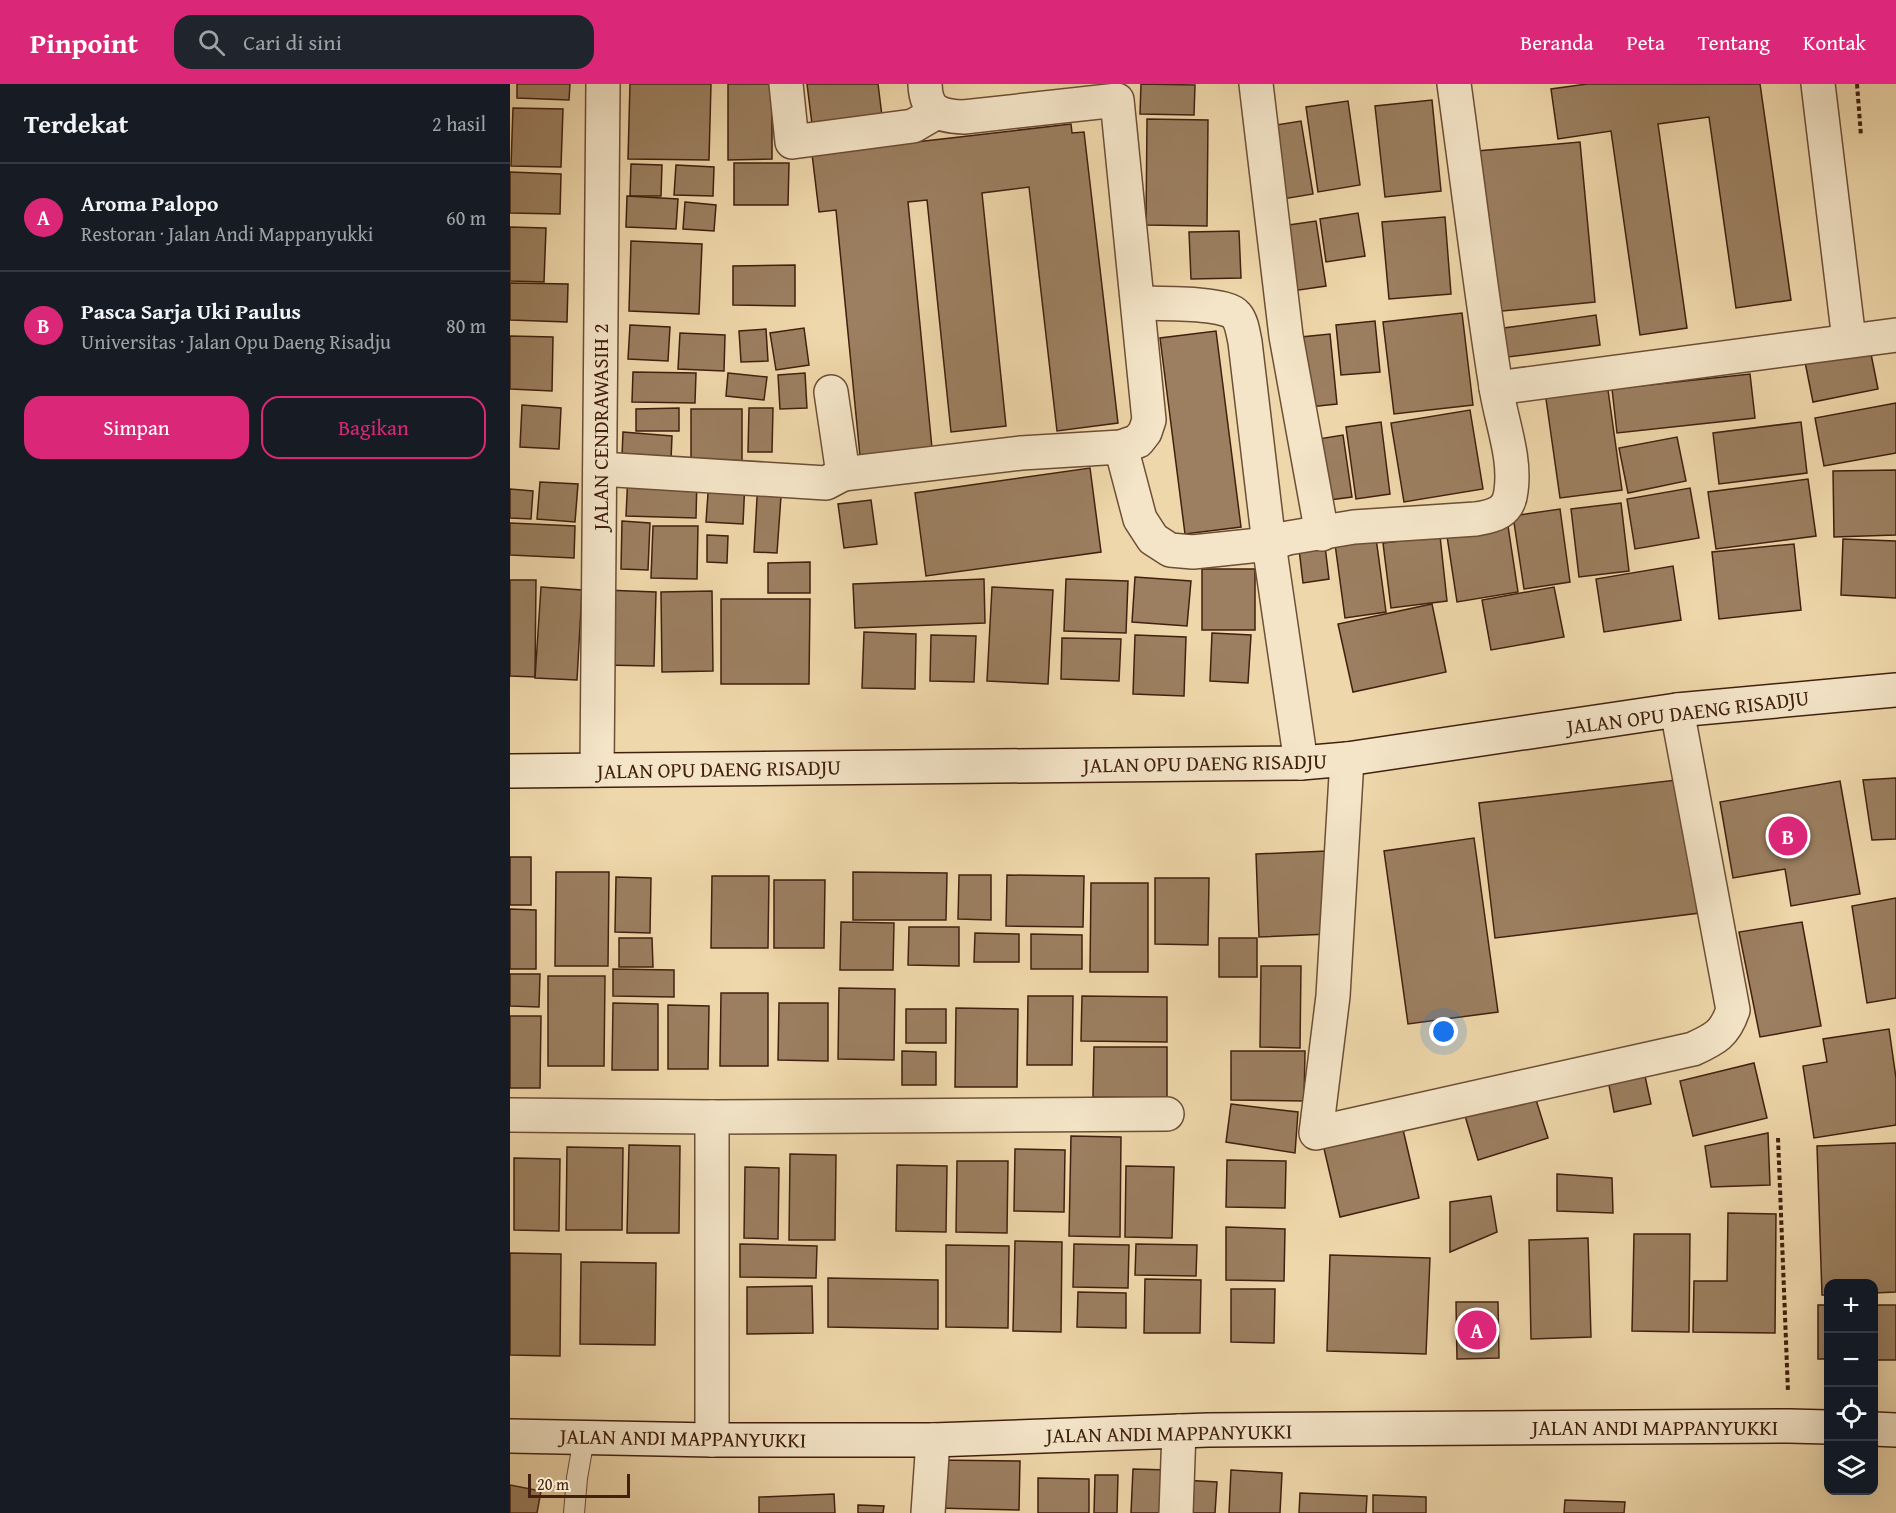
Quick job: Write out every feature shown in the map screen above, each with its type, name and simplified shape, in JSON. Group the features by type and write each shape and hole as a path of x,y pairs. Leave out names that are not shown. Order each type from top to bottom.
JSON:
{"street":[{"name":"JALAN CENDRAWASIH 2","path":"597,770 603,84"},
{"path":"600,469 826,483 843,474 1021,453 1121,447 1137,441 1145,432 1149,420 1117,100 964,117 946,116 931,98 913,126 792,141 786,84"},
{"path":"1257,84 1266,339 1298,538 1301,763"},
{"path":"1121,447 1140,519 1153,539 1170,550 1193,552 1298,538 1354,527 1433,523 1496,516 1507,506 1511,491 1511,467 1496,388 1454,84"},
{"path":"1818,84 1849,340"},
{"path":"1138,303 1228,309 1240,322 1266,339 1298,538"},
{"path":"1496,388 1896,335"},
{"path":"831,392 843,474"},
{"name":"JALAN OPU DAENG RISADJU","path":"510,771 1301,763 1347,759 1677,710 1896,690"},
{"path":"1347,759 1333,996 1316,1133 1681,1052 1708,1042 1728,1025 1733,1010 1677,710"},
{"path":"510,1115 712,1117 1167,1113"},
{"path":"712,1117 712,1440"},
{"name":"JALAN ANDI MAPPANYUKKI","path":"510,1436 712,1440 933,1440 1179,1431 1824,1427"},
{"path":"1878,1429 1896,1430"},
{"path":"1176,1513 1179,1431"},
{"path":"928,1513 933,1440"}],"lane":[{"path":"574,1513 576,1478 584,1438"}],"path":[{"path":"1778,1138 1789,1426"}],"building":[{"path":"517,84 570,84 569,100 517,98"},
{"path":"630,84 711,84 709,160 628,159"},
{"path":"728,84 772,84 772,159 728,160"},
{"path":"807,84 878,84 882,116 812,124"},
{"path":"1141,84 1195,85 1194,115 1140,114"},
{"path":"1587,84 1760,84 1791,300 1736,308 1709,117 1658,124 1687,328 1640,335 1611,131 1558,139 1551,89"},
{"path":"1432,100 1441,191 1385,197 1375,106"},
{"path":"1348,101 1360,185 1318,192 1306,107"},
{"path":"513,108 563,109 561,167 511,166"},
{"path":"1147,119 1208,120 1207,226 1146,225"},
{"path":"1301,121 1313,194 1277,200 1264,127"},
{"path":"1071,124 1072,133 1084,132 1118,423 1057,431 1029,187 982,193 1006,426 951,432 927,200 908,202 932,448 860,456 836,210 819,212 812,154"},
{"path":"1580,142 1595,302 1492,312 1477,151"},
{"path":"734,163 789,163 788,205 734,205"},
{"path":"631,164 662,165 661,196 630,196"},
{"path":"676,165 714,167 713,196 674,195"},
{"path":"510,172 561,174 560,214 510,213"},
{"path":"627,196 678,199 676,229 626,227"},
{"path":"685,202 716,205 714,231 683,229"},
{"path":"1358,213 1365,256 1326,262 1320,219"},
{"path":"1445,217 1451,294 1389,299 1382,222"},
{"path":"1316,221 1326,286 1292,291 1282,226"},
{"path":"510,227 546,228 544,282 510,281"},
{"path":"1239,231 1241,278 1191,279 1189,232"},
{"path":"631,241 702,244 699,314 629,311"},
{"path":"795,265 795,306 733,305 733,266"},
{"path":"510,283 568,284 567,322 510,320"},
{"path":"1462,313 1473,405 1394,414 1383,322"},
{"path":"1596,315 1600,345 1508,357 1504,328"},
{"path":"1375,321 1380,372 1341,375 1336,325"},
{"path":"630,325 670,327 668,361 628,359"},
{"path":"804,328 809,365 776,370 770,333"},
{"path":"766,329 768,361 741,362 739,331"},
{"path":"1216,331 1241,527 1185,534 1160,338"},
{"path":"680,333 725,335 724,371 678,369"},
{"path":"1330,334 1337,404 1309,407 1301,337"},
{"path":"510,336 553,337 552,391 510,389"},
{"path":"1870,349 1878,389 1813,402 1805,362"},
{"path":"633,372 696,373 695,403 632,402"},
{"path":"728,373 767,377 764,400 726,396"},
{"path":"805,373 807,408 780,409 778,375"},
{"path":"1750,374 1755,418 1617,433 1612,389"},
{"path":"1607,383 1622,490 1560,498 1545,392"},
{"path":"1896,403 1896,453 1824,466 1815,418"},
{"path":"522,405 561,408 559,449 520,447"},
{"path":"679,408 679,431 636,431 636,409"},
{"path":"749,408 773,408 772,452 748,452"},
{"path":"691,409 742,409 742,473 691,472"},
{"path":"1470,410 1483,489 1404,502 1391,423"},
{"path":"1381,422 1390,494 1356,499 1346,427"},
{"path":"1801,422 1807,473 1719,484 1713,433"},
{"path":"623,432 672,436 671,460 622,456"},
{"path":"1343,435 1352,497 1322,501 1312,440"},
{"path":"1677,437 1686,481 1628,493 1619,448"},
{"path":"1090,468 1101,552 926,576 915,493"},
{"path":"1896,470 1896,535 1834,537 1833,471"},
{"path":"628,473 697,477 696,518 626,516"},
{"path":"709,479 745,481 743,524 706,522"},
{"path":"1808,479 1816,536 1716,549 1708,492"},
{"path":"758,480 782,482 777,553 754,552"},
{"path":"540,482 578,484 575,522 537,519"},
{"path":"1690,488 1699,538 1635,549 1627,499"},
{"path":"510,489 533,491 531,519 510,518"},
{"path":"871,500 877,544 844,548 838,504"},
{"path":"1621,503 1629,571 1579,577 1571,509"},
{"path":"1560,509 1570,582 1524,589 1513,516"},
{"path":"622,521 650,523 648,570 621,569"},
{"path":"510,523 575,526 574,558 510,555"},
{"path":"653,526 698,526 697,579 651,578"},
{"path":"1508,526 1518,592 1457,602 1447,536"},
{"path":"707,535 728,536 727,563 707,562"},
{"path":"1440,536 1447,601 1391,608 1383,543"},
{"path":"1376,538 1386,612 1345,618 1335,544"},
{"path":"1843,539 1896,541 1896,598 1841,595"},
{"path":"1794,544 1801,610 1719,619 1712,552"},
{"path":"1325,546 1329,579 1303,583 1299,549"},
{"path":"810,562 810,593 768,593 768,563"},
{"path":"1673,566 1681,620 1604,632 1596,579"},
{"path":"1202,569 1255,569 1255,630 1202,630"},
{"path":"1135,577 1191,581 1187,626 1132,622"},
{"path":"984,579 985,623 855,628 853,584"},
{"path":"1066,579 1128,581 1126,633 1064,631"},
{"path":"510,580 536,580 535,677 510,676"},
{"path":"541,587 582,590 577,680 535,678"},
{"path":"992,587 1053,590 1048,684 987,681"},
{"path":"1554,587 1564,637 1491,650 1482,600"},
{"path":"604,590 656,592 654,666 602,665"},
{"path":"712,591 713,671 662,672 661,592"},
{"path":"721,599 810,599 809,684 721,684"},
{"path":"1432,604 1446,672 1353,692 1338,624"},
{"path":"864,632 916,634 915,689 862,688"},
{"path":"1212,633 1251,635 1248,683 1210,681"},
{"path":"931,635 976,636 974,682 930,681"},
{"path":"1135,635 1186,637 1184,696 1133,694"},
{"path":"1062,638 1121,639 1119,681 1061,679"},
{"path":"1896,778 1896,839 1872,840 1863,780"},
{"path":"1685,779 1700,913 1495,938 1479,803"},
{"path":"1840,781 1860,894 1791,906 1785,869 1733,878 1720,802"},
{"path":"1474,838 1498,1012 1408,1024 1384,851"},
{"path":"1327,851 1330,934 1259,937 1256,854"},
{"path":"510,857 531,857 531,905 510,905"},
{"path":"556,872 609,872 608,966 555,966"},
{"path":"853,872 947,873 946,920 853,920"},
{"path":"959,875 991,875 991,920 958,919"},
{"path":"1007,875 1084,876 1083,927 1006,926"},
{"path":"712,876 769,876 768,948 711,948"},
{"path":"616,877 651,878 650,933 615,932"},
{"path":"1155,878 1209,878 1208,945 1155,944"},
{"path":"774,880 825,880 824,948 774,948"},
{"path":"1091,883 1148,883 1148,972 1090,972"},
{"path":"1896,898 1896,998 1867,1003 1852,906"},
{"path":"510,909 536,910 536,969 510,969"},
{"path":"841,922 894,923 893,970 840,970"},
{"path":"1802,922 1821,1026 1760,1037 1739,932"},
{"path":"909,927 959,927 959,966 908,965"},
{"path":"975,933 1019,934 1019,962 974,962"},
{"path":"1031,934 1082,935 1082,969 1031,969"},
{"path":"619,938 652,938 653,967 619,967"},
{"path":"1219,938 1257,938 1257,977 1219,977"},
{"path":"1261,966 1301,966 1300,1048 1260,1047"},
{"path":"613,969 674,970 674,997 613,996"},
{"path":"510,974 540,974 539,1007 510,1006"},
{"path":"548,976 605,976 604,1066 548,1066"},
{"path":"839,988 895,989 894,1060 838,1059"},
{"path":"721,993 768,993 768,1066 720,1066"},
{"path":"1028,996 1073,996 1072,1065 1027,1065"},
{"path":"1082,996 1167,997 1167,1042 1081,1041"},
{"path":"613,1003 658,1004 658,1070 612,1070"},
{"path":"779,1003 828,1003 828,1061 778,1060"},
{"path":"668,1005 709,1006 708,1069 668,1069"},
{"path":"956,1008 1018,1009 1017,1087 955,1087"},
{"path":"906,1009 946,1009 946,1043 906,1043"},
{"path":"510,1016 541,1016 540,1088 510,1088"},
{"path":"1889,1029 1896,1078 1896,1125 1814,1138 1803,1066 1827,1062 1823,1039"},
{"path":"1094,1047 1167,1047 1167,1098 1093,1097"},
{"path":"902,1051 936,1052 936,1085 902,1085"},
{"path":"1231,1051 1305,1051 1304,1101 1231,1100"},
{"path":"1754,1063 1767,1118 1693,1136 1680,1081"},
{"path":"1645,1076 1651,1104 1614,1112 1608,1080"},
{"path":"1532,1087 1548,1138 1478,1160 1463,1109"},
{"path":"1231,1104 1298,1112 1295,1153 1226,1142"},
{"path":"1401,1121 1419,1198 1340,1217 1322,1140"},
{"path":"1768,1133 1770,1185 1711,1187 1705,1146"},
{"path":"1071,1136 1121,1137 1120,1237 1069,1236"},
{"path":"1896,1143 1896,1292 1878,1293 1878,1279 1824,1279 1824,1295 1822,1295 1817,1146"},
{"path":"629,1145 680,1146 679,1233 627,1233"},
{"path":"567,1147 623,1148 622,1230 566,1230"},
{"path":"1015,1149 1065,1150 1064,1212 1014,1211"},
{"path":"790,1154 836,1155 835,1240 789,1240"},
{"path":"514,1158 560,1159 559,1231 514,1230"},
{"path":"1227,1160 1286,1161 1285,1208 1226,1207"},
{"path":"957,1161 1008,1161 1007,1233 956,1232"},
{"path":"897,1165 947,1166 946,1232 896,1231"},
{"path":"1126,1166 1174,1167 1172,1238 1125,1237"},
{"path":"745,1167 779,1168 778,1239 744,1238"},
{"path":"1557,1174 1612,1178 1613,1213 1557,1211"},
{"path":"1491,1196 1497,1232 1450,1252 1450,1202"},
{"path":"1728,1213 1776,1214 1775,1333 1693,1332 1694,1281 1727,1281"},
{"path":"1226,1227 1285,1229 1284,1281 1226,1280"},
{"path":"1634,1234 1690,1234 1689,1332 1632,1331"},
{"path":"1588,1238 1591,1337 1531,1339 1529,1240"},
{"path":"1015,1241 1062,1242 1061,1332 1013,1331"},
{"path":"740,1244 817,1246 816,1278 740,1277"},
{"path":"1074,1244 1129,1245 1128,1288 1073,1287"},
{"path":"1136,1244 1197,1245 1196,1276 1135,1275"},
{"path":"946,1245 1009,1246 1008,1328 946,1327"},
{"path":"510,1253 561,1254 560,1356 510,1355"},
{"path":"1330,1255 1430,1258 1426,1354 1327,1351"},
{"path":"581,1262 656,1263 655,1345 580,1344"},
{"path":"828,1278 938,1280 938,1329 828,1327"},
{"path":"1145,1279 1201,1280 1200,1333 1144,1333"},
{"path":"812,1286 813,1333 747,1334 747,1287"},
{"path":"1231,1289 1275,1289 1274,1343 1231,1342"},
{"path":"1078,1292 1126,1293 1126,1328 1077,1327"},
{"path":"1456,1302 1498,1302 1499,1358 1457,1359"},
{"path":"1818,1305 1824,1305 1824,1359 1818,1359"},
{"path":"1878,1305 1896,1305 1896,1360 1878,1360"},
{"path":"936,1460 1020,1461 1019,1510 936,1508"},
{"path":"1133,1469 1169,1470 1167,1513 1131,1513"},
{"path":"1231,1470 1282,1473 1280,1513 1229,1513"},
{"path":"1095,1475 1118,1475 1117,1513 1094,1513"},
{"path":"1038,1478 1089,1479 1089,1513 1038,1513"},
{"path":"1183,1480 1217,1482 1215,1513 1181,1513"},
{"path":"510,1485 541,1491 537,1513 510,1513"},
{"path":"1300,1493 1367,1496 1366,1513 1299,1513"},
{"path":"834,1494 835,1513 759,1513 759,1497"},
{"path":"1373,1495 1426,1497 1426,1513 1373,1513"},
{"path":"1565,1500 1625,1502 1624,1513 1564,1513"},
{"path":"858,1505 884,1506 883,1513 858,1513"}],"place":[{"name":"Pasca Sarja Uki Paulus","path":"1788,836"},
{"name":"Aroma Palopo","path":"1477,1330"}]}
